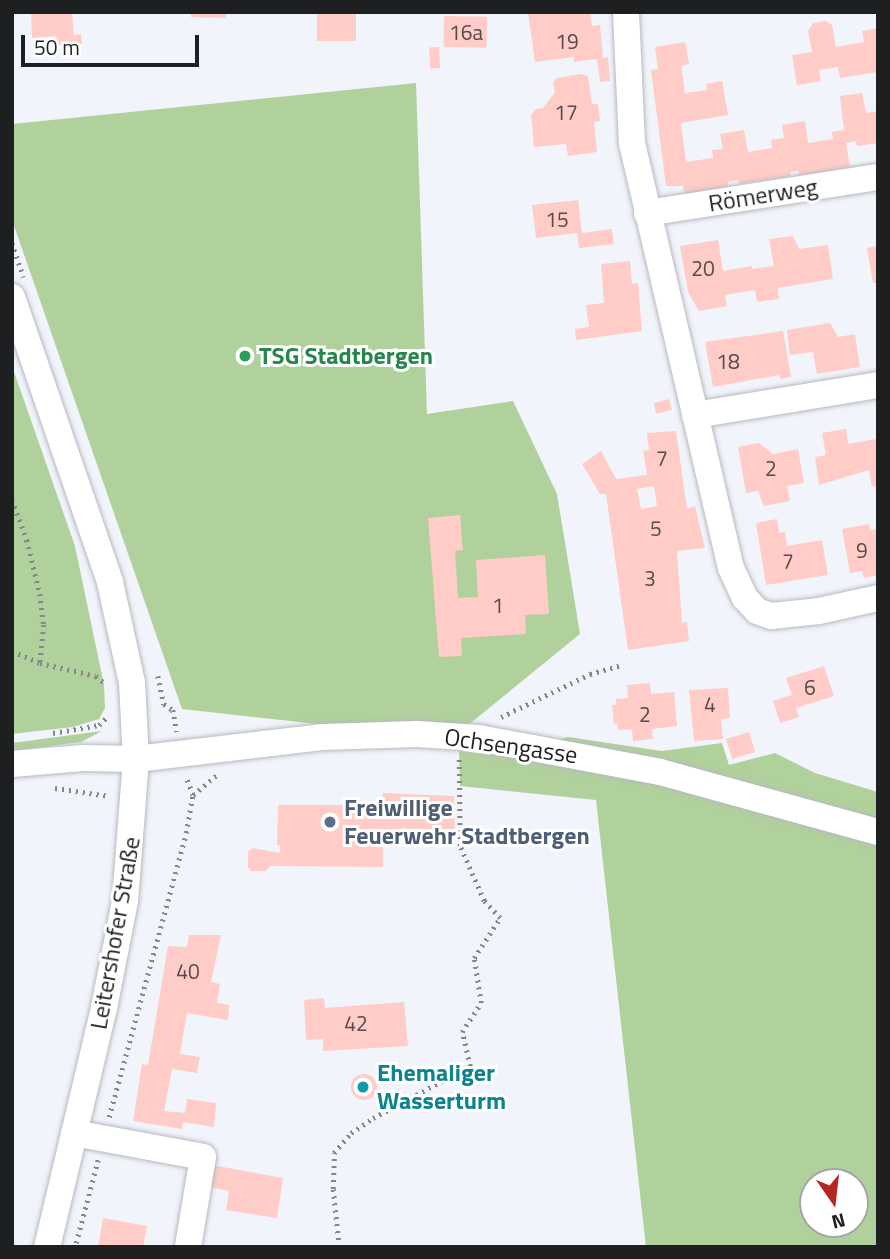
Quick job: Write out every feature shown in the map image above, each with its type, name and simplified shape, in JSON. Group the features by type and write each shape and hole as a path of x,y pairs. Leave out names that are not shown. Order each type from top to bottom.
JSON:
{"street":[{"path":"627,12 632,143 731,568 745,598 757,611 771,617 819,611 878,598"},
{"name":"Römerweg","path":"648,214 878,177"},
{"name":"Leitershofer Straße","path":"12,297 110,582 132,683 136,759 133,837 125,901 104,1008 47,1247"},
{"path":"695,415 878,385"},
{"name":"Ochsengasse","path":"12,764 83,758 136,759 322,737 417,734 469,737 660,772 878,832"},
{"path":"74,1133 203,1157 188,1247"}],"path":[{"path":"12,500 27,540 40,594 44,625 40,663"},
{"path":"12,651 40,663 96,676 107,684"},
{"path":"339,1247 333,1189 334,1153 351,1133 373,1118 470,1066 462,1032 481,1003 474,958 500,918 484,901 460,846 469,737 544,694 590,674 622,665"},
{"path":"47,734 99,725 110,714"},
{"path":"45,788 111,796"}],"green space":[{"path":"416,83 427,414 513,401 557,494 580,634 451,739 182,709 12,220 12,124"},
{"path":"12,366 75,546 104,685 105,708 99,719 73,727 12,734"},
{"path":"102,731 81,742 12,751 12,743"},
{"path":"568,737 662,751 722,743 729,765 775,753 815,773 878,792 878,1247 646,1247 596,800 460,786 459,751 529,759 536,747"}],"building":[{"path":"31,12 72,12 74,35 81,34 82,44 56,45 56,36 32,38"},
{"path":"191,12 226,12 226,18 191,17"},
{"path":"317,12 356,12 356,41 317,41"},
{"path":"528,12 590,12 592,26 600,25 603,58 608,57 610,81 600,82 597,59 574,62 574,57 535,62"},
{"path":"444,16 487,17 486,48 443,47"},
{"path":"826,21 832,25 836,47 864,42 862,31 878,28 878,72 840,78 838,67 819,70 821,81 797,85 792,55 812,52 808,31 813,23"},
{"path":"685,42 689,64 681,66 685,93 707,90 706,84 722,81 728,115 681,123 686,162 713,158 712,150 723,149 720,134 744,130 748,152 772,148 771,140 784,138 782,125 805,121 808,143 833,139 832,132 844,130 840,96 862,93 866,113 878,111 878,143 857,146 856,141 846,143 850,167 799,176 799,171 790,172 791,176 739,184 739,180 728,182 728,188 684,194 683,186 666,186 651,70 658,69 655,47"},
{"path":"439,47 440,68 430,68 429,48"},
{"path":"580,74 588,76 592,104 598,104 600,121 594,122 597,152 568,156 566,144 534,147 531,115 536,109 543,108 555,92 553,83 557,78"},
{"path":"578,200 582,233 612,229 614,244 579,248 577,233 536,238 532,205"},
{"path":"793,236 799,249 828,245 833,279 778,288 779,299 757,302 755,290 725,295 727,306 699,311 688,292 680,246 718,240 723,271 752,266 752,269 774,266 769,239"},
{"path":"878,246 878,283 873,283 867,248"},
{"path":"630,261 632,284 638,283 642,331 576,340 575,329 589,327 586,305 604,303 601,264"},
{"path":"830,323 838,337 855,334 860,367 817,374 813,352 790,355 787,330"},
{"path":"783,331 791,377 780,379 780,375 713,387 705,342"},
{"path":"669,399 672,410 656,414 654,403"},
{"path":"846,429 848,444 876,439 878,486 872,487 869,470 819,485 815,457 826,455 822,433"},
{"path":"676,431 687,509 695,506 705,548 677,551 682,623 687,622 689,641 628,650 606,494 600,494 582,464 601,451 616,479 647,475 643,451 649,450 647,433","holes":["654,486 657,506 641,509 637,489"]},
{"path":"759,443 773,454 798,449 804,483 787,486 790,501 764,506 758,491 746,493 738,447"},
{"path":"460,515 463,550 455,551 458,598 478,597 476,560 545,555 549,614 525,615 526,634 461,638 462,656 439,657 428,518"},
{"path":"777,519 779,533 785,532 787,546 822,540 828,575 766,585 756,523"},
{"path":"869,524 870,530 878,529 878,575 864,578 862,571 850,573 842,529"},
{"path":"824,666 834,696 796,708 799,717 780,723 773,701 792,695 786,678"},
{"path":"650,683 651,694 674,692 677,726 652,729 653,739 633,741 632,729 618,730 617,723 614,724 612,705 616,705 616,699 628,698 627,685"},
{"path":"728,688 730,718 721,719 723,739 694,741 689,690"},
{"path":"749,732 755,752 732,759 726,739"},
{"name":"Freiwillige Feuerwehr Stadtbergen","path":"383,793 454,796 455,838 383,838 383,867 270,866 266,871 251,871 248,867 248,852 253,848 280,853 280,845 277,845 278,805 383,805"},
{"path":"189,935 221,935 211,982 220,984 217,1003 229,1005 228,1020 187,1013 180,1054 200,1057 197,1073 172,1069 164,1111 185,1113 187,1099 216,1103 214,1127 183,1122 182,1129 133,1121 142,1064 148,1065 168,946 187,947"},
{"path":"324,998 325,1008 404,1002 408,1046 323,1051 323,1039 306,1040 304,1000"},
{"name":"Ehemaliger Wasserturm","path":"364,1074 374,1077 377,1087 374,1097 364,1100 354,1097 351,1087 354,1077"},
{"path":"212,1165 283,1178 277,1218 226,1210 229,1191 208,1187"},
{"path":"103,1218 147,1226 143,1247 98,1247"}],"place":[{"name":"TSG Stadtbergen","path":"245,356"},
{"name":"Freiwillige Feuerwehr Stadtbergen","path":"330,822"},
{"name":"Ehemaliger Wasserturm","path":"363,1087"}]}
